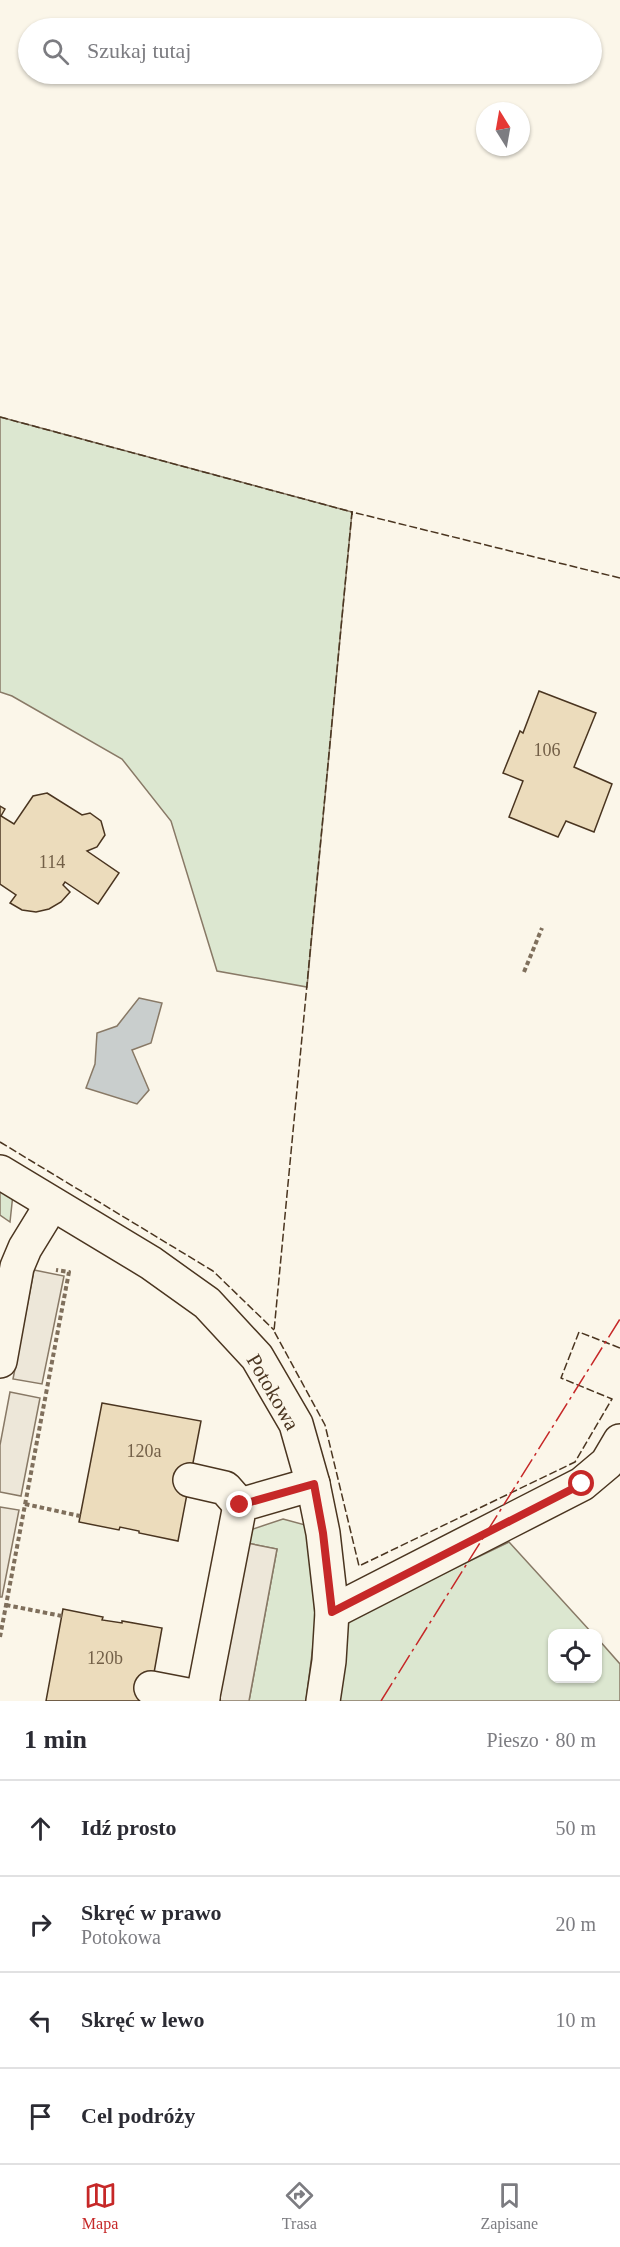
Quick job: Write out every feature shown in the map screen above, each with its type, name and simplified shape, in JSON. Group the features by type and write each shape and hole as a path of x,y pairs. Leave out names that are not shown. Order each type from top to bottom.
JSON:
{"street":[{"name":"Potokowa","path":"0,1172 151,1263 207,1303 257,1357 296,1424 314,1484 323,1533 332,1612 329,1661 323,1701"},
{"path":"0,1361 4,1314 20,1262 52,1204"},
{"path":"332,1612 582,1484 607,1463 620,1441"},
{"path":"190,1480 225,1488 240,1505"},
{"path":"240,1505 314,1484"},
{"path":"151,1688 203,1699 240,1505"}],"path":[{"path":"524,972 542,928"},
{"path":"0,1637 69,1272 20,1262"},
{"path":"25,1504 80,1516"},
{"path":"6,1605 62,1616"}],"green space":[{"path":"0,417 352,512 307,987 217,971 171,821 122,759 12,696 0,692"},
{"path":"0,1186 13,1194 10,1222 0,1215"},
{"path":"283,1519 309,1526 315,1630 306,1701 249,1701 277,1549 247,1543 250,1530"},
{"path":"509,1542 588,1629 548,1629 548,1683 602,1683 602,1644 620,1664 620,1701 337,1701 345,1621"}],"shaded area":[{"path":"139,998 162,1003 151,1043 132,1050 149,1090 137,1104 86,1088 95,1064 97,1033 117,1026"},
{"path":"34,1270 64,1276 42,1384 13,1379"},
{"path":"10,1392 40,1398 21,1496 0,1492 0,1445"},
{"path":"0,1507 19,1510 2,1597 0,1597"},
{"path":"247,1543 277,1549 249,1701 217,1701"}],"building":[{"path":"539,691 596,713 574,767 612,784 594,832 566,821 558,837 509,817 523,781 503,773 520,731 523,733"},
{"path":"47,793 82,815 90,813 101,821 105,835 97,847 87,851 119,873 98,904 65,882 63,885 70,892 61,902 49,909 36,912 22,910 10,903 16,895 0,884 0,806 5,809 1,816 14,824 33,796"},
{"path":"102,1403 201,1421 178,1541 120,1527 119,1530 79,1522"},
{"path":"63,1609 103,1617 102,1620 162,1628 149,1701 46,1701"}],"fence":[{"path":"0,417 352,512 352,515"},
{"path":"620,578 352,512 274,1331 325,1425 359,1566 575,1462 612,1399 561,1378 579,1332 620,1348"},
{"path":"0,1142 213,1271 274,1330"}],"power":[{"path":"381,1701 620,1319"}],"route":[{"path":"240,1505 314,1484 323,1533 332,1612 582,1484"}]}
